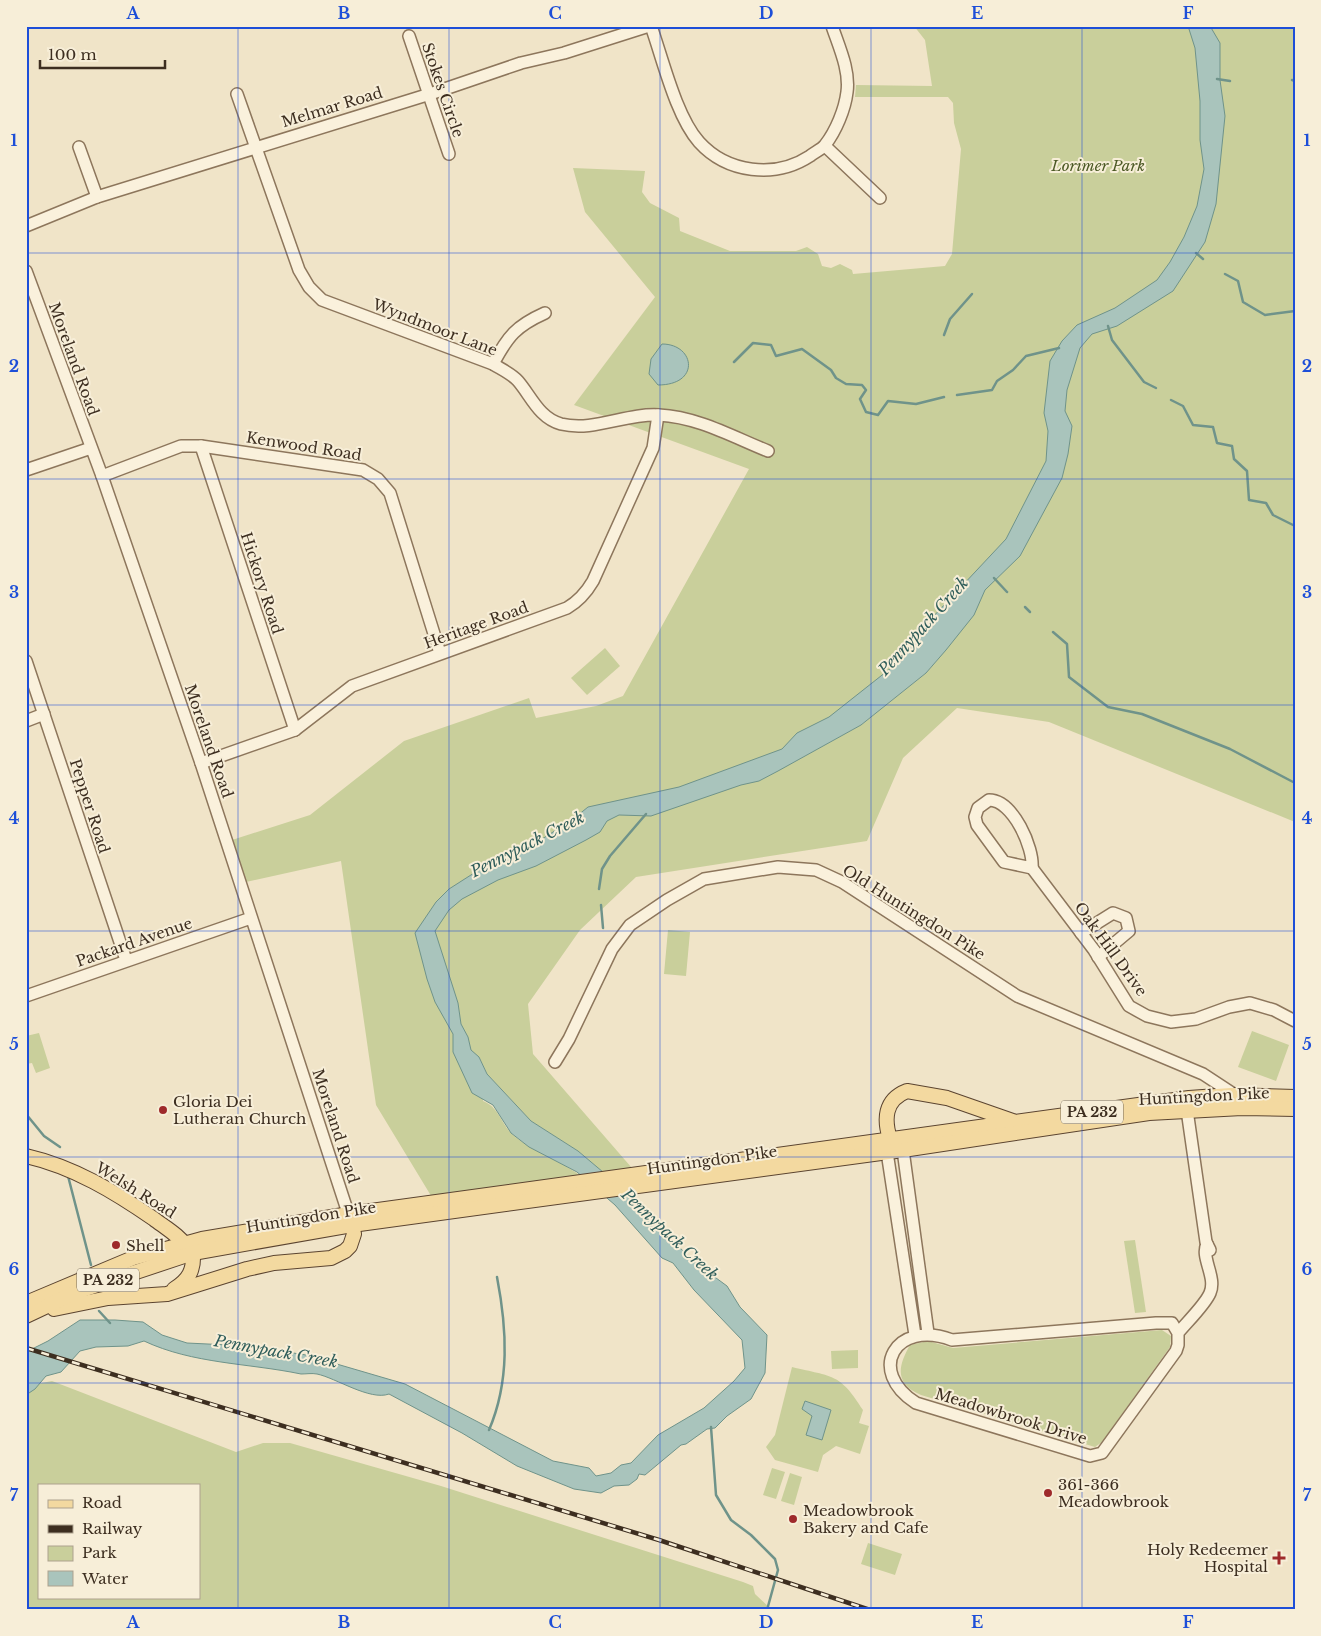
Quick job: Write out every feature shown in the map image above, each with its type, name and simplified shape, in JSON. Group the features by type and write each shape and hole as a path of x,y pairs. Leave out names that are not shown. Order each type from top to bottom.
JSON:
{"main road":[{"path":"889,1146 885,1119 886,1112 894,1100 907,1091 947,1098 1016,1122"},
{"name":"Huntingdon Pike","path":"26,1303 111,1266 189,1248 351,1220 639,1187 889,1146 1016,1122 1189,1098 1235,1095 1295,1097"},
{"name":"Huntingdon Pike","path":"424,1211 548,1188 625,1177 889,1146 902,1150 1148,1113 1188,1110 1295,1109"},
{"name":"Welsh Road","path":"26,1156 91,1179 128,1200 189,1248"},
{"path":"27,1316 84,1302 167,1294 247,1269 274,1263 331,1258 345,1251 350,1246 354,1234 351,1220"},
{"name":"Huntingdon Pike","path":"27,1316 79,1290 189,1248"},
{"path":"167,1294 183,1284 191,1273 194,1264 189,1248"}],"street":[{"name":"Melmar Road","path":"26,226 98,197 255,146 430,94 521,63 564,53 650,26 688,129 713,155 742,168 777,169 802,161 825,146 837,124 847,93 848,77 832,26"},
{"name":"Stokes Circle","path":"409,36 449,154"},
{"name":"Wyndmoor Lane","path":"237,94 299,270 310,287 322,300 493,364 518,380 535,406 547,417 560,424 585,426 658,415 692,419 768,451"},
{"path":"825,146 880,198"},
{"path":"79,147 98,197"},
{"name":"Moreland Road","path":"26,271 102,476 201,763 351,1220"},
{"path":"493,364 506,340 523,323 545,313"},
{"name":"Heritage Road","path":"201,763 295,730 352,686 566,608 586,593 653,448 658,415"},
{"name":"Kenwood Road","path":"102,476 181,446 201,446 363,470 378,479 390,493 440,653"},
{"name":"Hickory Road","path":"201,446 295,730"},
{"path":"26,470 91,448"},
{"name":"Pepper Road","path":"26,661 126,960"},
{"path":"26,721 44,714"},
{"name":"Oak Hill Drive","path":"1032,868 1008,864 1000,859 976,821 976,814 982,803 994,800 1005,806 1027,837 1032,868 1081,932 1130,1006 1147,1016 1171,1022 1196,1019 1229,1007 1250,1003 1274,1010 1295,1021"},
{"name":"Old Huntingdon Pike","path":"555,1062 569,1039 612,949 630,925 704,879 778,867 816,870 842,882 1017,996 1203,1074 1235,1095"},
{"path":"1081,932 1113,913 1120,914 1126,918 1129,931 1098,957"},
{"name":"Packard Avenue","path":"26,996 251,918"},
{"name":"Meadowbrook Drive","path":"915,1335 900,1344 893,1354 890,1367 893,1379 902,1394 916,1403 1090,1456 1102,1453 1176,1351 1178,1333 1210,1294 1212,1280 1205,1248 1207,1244 1188,1110"},
{"path":"889,1146 915,1335 928,1334 952,1340 1156,1323 1172,1323 1178,1333"},
{"path":"902,1150 928,1334"}],"green space":[{"name":"Lorimer Park","path":"914,26 1295,26 1295,822 1049,722 957,708 903,758 867,841 636,877 580,930 528,1004 533,1054 638,1175 611,1179 578,1151 531,1121 487,1074 479,1057 483,1101 493,1107 509,1131 531,1148 570,1169 588,1182 436,1204 376,1105 341,861 246,882 232,840 310,815 404,741 529,698 536,718 596,706 623,696 749,469 574,405 655,297 585,212 573,168 645,171 642,192 650,203 679,218 680,231 730,251 796,251 807,247 818,254 822,266 831,268 840,264 852,270 853,274 945,266 952,254 961,149 954,123 953,103 948,97 855,97 856,85 932,86 925,40","holes":["939,658 926,673 861,725 758,781"]},
{"path":"605,648 620,666 587,695 571,678"},
{"path":"668,930 690,932 686,976 664,974"},
{"path":"1252,1031 1289,1045 1276,1081 1238,1067"},
{"path":"39,1033 50,1068 36,1073 32,1063 26,1064 26,1036"},
{"path":"1135,1240 1146,1312 1135,1313 1124,1241"},
{"path":"1162,1330 1171,1336 1170,1347 1102,1442 1095,1447 921,1395 912,1391 902,1380 901,1367 910,1345 928,1341 953,1348"},
{"path":"858,1350 858,1368 832,1369 831,1351"},
{"path":"792,1367 834,1378 848,1389 863,1410 859,1423 869,1426 860,1454 836,1446 823,1455 818,1472 775,1460 766,1447 775,1435"},
{"path":"52,1381 236,1452 263,1443 290,1443 441,1486 743,1582 753,1586 755,1594 772,1610 26,1610 26,1386"},
{"path":"772,1468 785,1472 776,1499 763,1495"},
{"path":"790,1473 802,1477 794,1505 781,1501"},
{"path":"868,1543 902,1554 895,1575 861,1564"}],"water":[{"name":"Pennypack Creek","path":"1188,26 1210,26 1220,43 1220,80 1225,116 1216,204 1205,242 1173,291 1117,326 1092,334 1080,348 1067,390 1065,411 1072,426 1062,478 1020,556 985,590 974,615 946,650 926,673 861,725 778,771 759,781 741,785 651,816 619,815 607,821 600,832 586,840 536,866 498,880 462,899 449,910 435,931 458,1003 461,1024 468,1037 471,1050 479,1057 487,1074 531,1121 578,1151 616,1183 693,1261 727,1286 740,1307 767,1335 765,1373 751,1399 727,1416 715,1428 707,1429 686,1444 681,1445 645,1475 639,1474 637,1479 629,1485 614,1486 601,1493 574,1489 517,1466 462,1433 389,1394 381,1395 363,1392 317,1374 301,1374 201,1359 163,1349 144,1341 128,1346 96,1347 80,1351 61,1372 46,1376 35,1389 26,1395 26,1352 48,1341 80,1320 143,1322 162,1335 187,1343 249,1346 306,1355 405,1384 553,1461 589,1468 596,1476 611,1473 621,1465 631,1463 658,1435 704,1408 734,1381 745,1368 742,1340 694,1290 673,1263 662,1258 615,1205 577,1172 529,1147 511,1133 493,1105 472,1093 453,1052 453,1034 435,1002 415,933 436,902 449,889 485,866 531,846 572,820 588,807 679,787 782,749 797,733 829,717 891,668 916,635 1006,539 1046,461 1048,431 1044,413 1050,361 1062,341 1077,325 1115,308 1157,280 1184,237 1197,206 1204,169 1200,140 1200,101 1195,48"},
{"path":"662,344 681,350 687,357 688,364 687,372 681,379 672,383 658,385 649,374 651,359"},
{"path":"805,1401 831,1410 822,1440 806,1435 812,1416 802,1409"}],"waterway":[{"path":"1217,79 1230,81"},
{"path":"1196,253 1203,259"},
{"path":"1225,274 1238,281 1243,302 1265,315 1295,311"},
{"path":"944,335 950,319 972,294"},
{"path":"1108,326 1112,340 1144,382 1156,388"},
{"path":"734,362 753,343 771,345 776,356 802,349 831,370 836,378 846,384 862,385 866,390 860,399 866,412 878,415 888,401 916,404 944,397"},
{"path":"957,395 992,390 997,381 1013,370 1026,356 1059,348"},
{"path":"1171,400 1183,406 1193,425 1213,427 1217,443 1232,446 1234,459 1247,471 1249,500 1266,503 1273,515 1295,526"},
{"path":"994,578 1007,592"},
{"path":"1025,607 1030,612"},
{"path":"1053,632 1067,644 1069,677 1108,707 1142,714 1230,749 1295,783"},
{"path":"599,889 602,869 610,856 646,814"},
{"path":"601,905 603,928"},
{"path":"26,1114 44,1136 60,1147"},
{"path":"68,1176 91,1265"},
{"path":"489,1430 501,1393 505,1355 503,1316 497,1277"},
{"path":"99,1311 110,1323"},
{"path":"711,1427 716,1495 731,1520 751,1535 775,1559 778,1570 767,1610"}],"railway":[{"path":"26,1348 659,1540 870,1610"}],"place":[{"name":"Gloria Dei Lutheran Church","path":"163,1110"},
{"name":"Shell","path":"116,1245"},
{"name":"361-366 Meadowbrook","path":"1048,1493"},
{"name":"Meadowbrook Bakery and Cafe","path":"793,1519"},
{"name":"Holy Redeemer Hospital","path":"1279,1558"}]}
